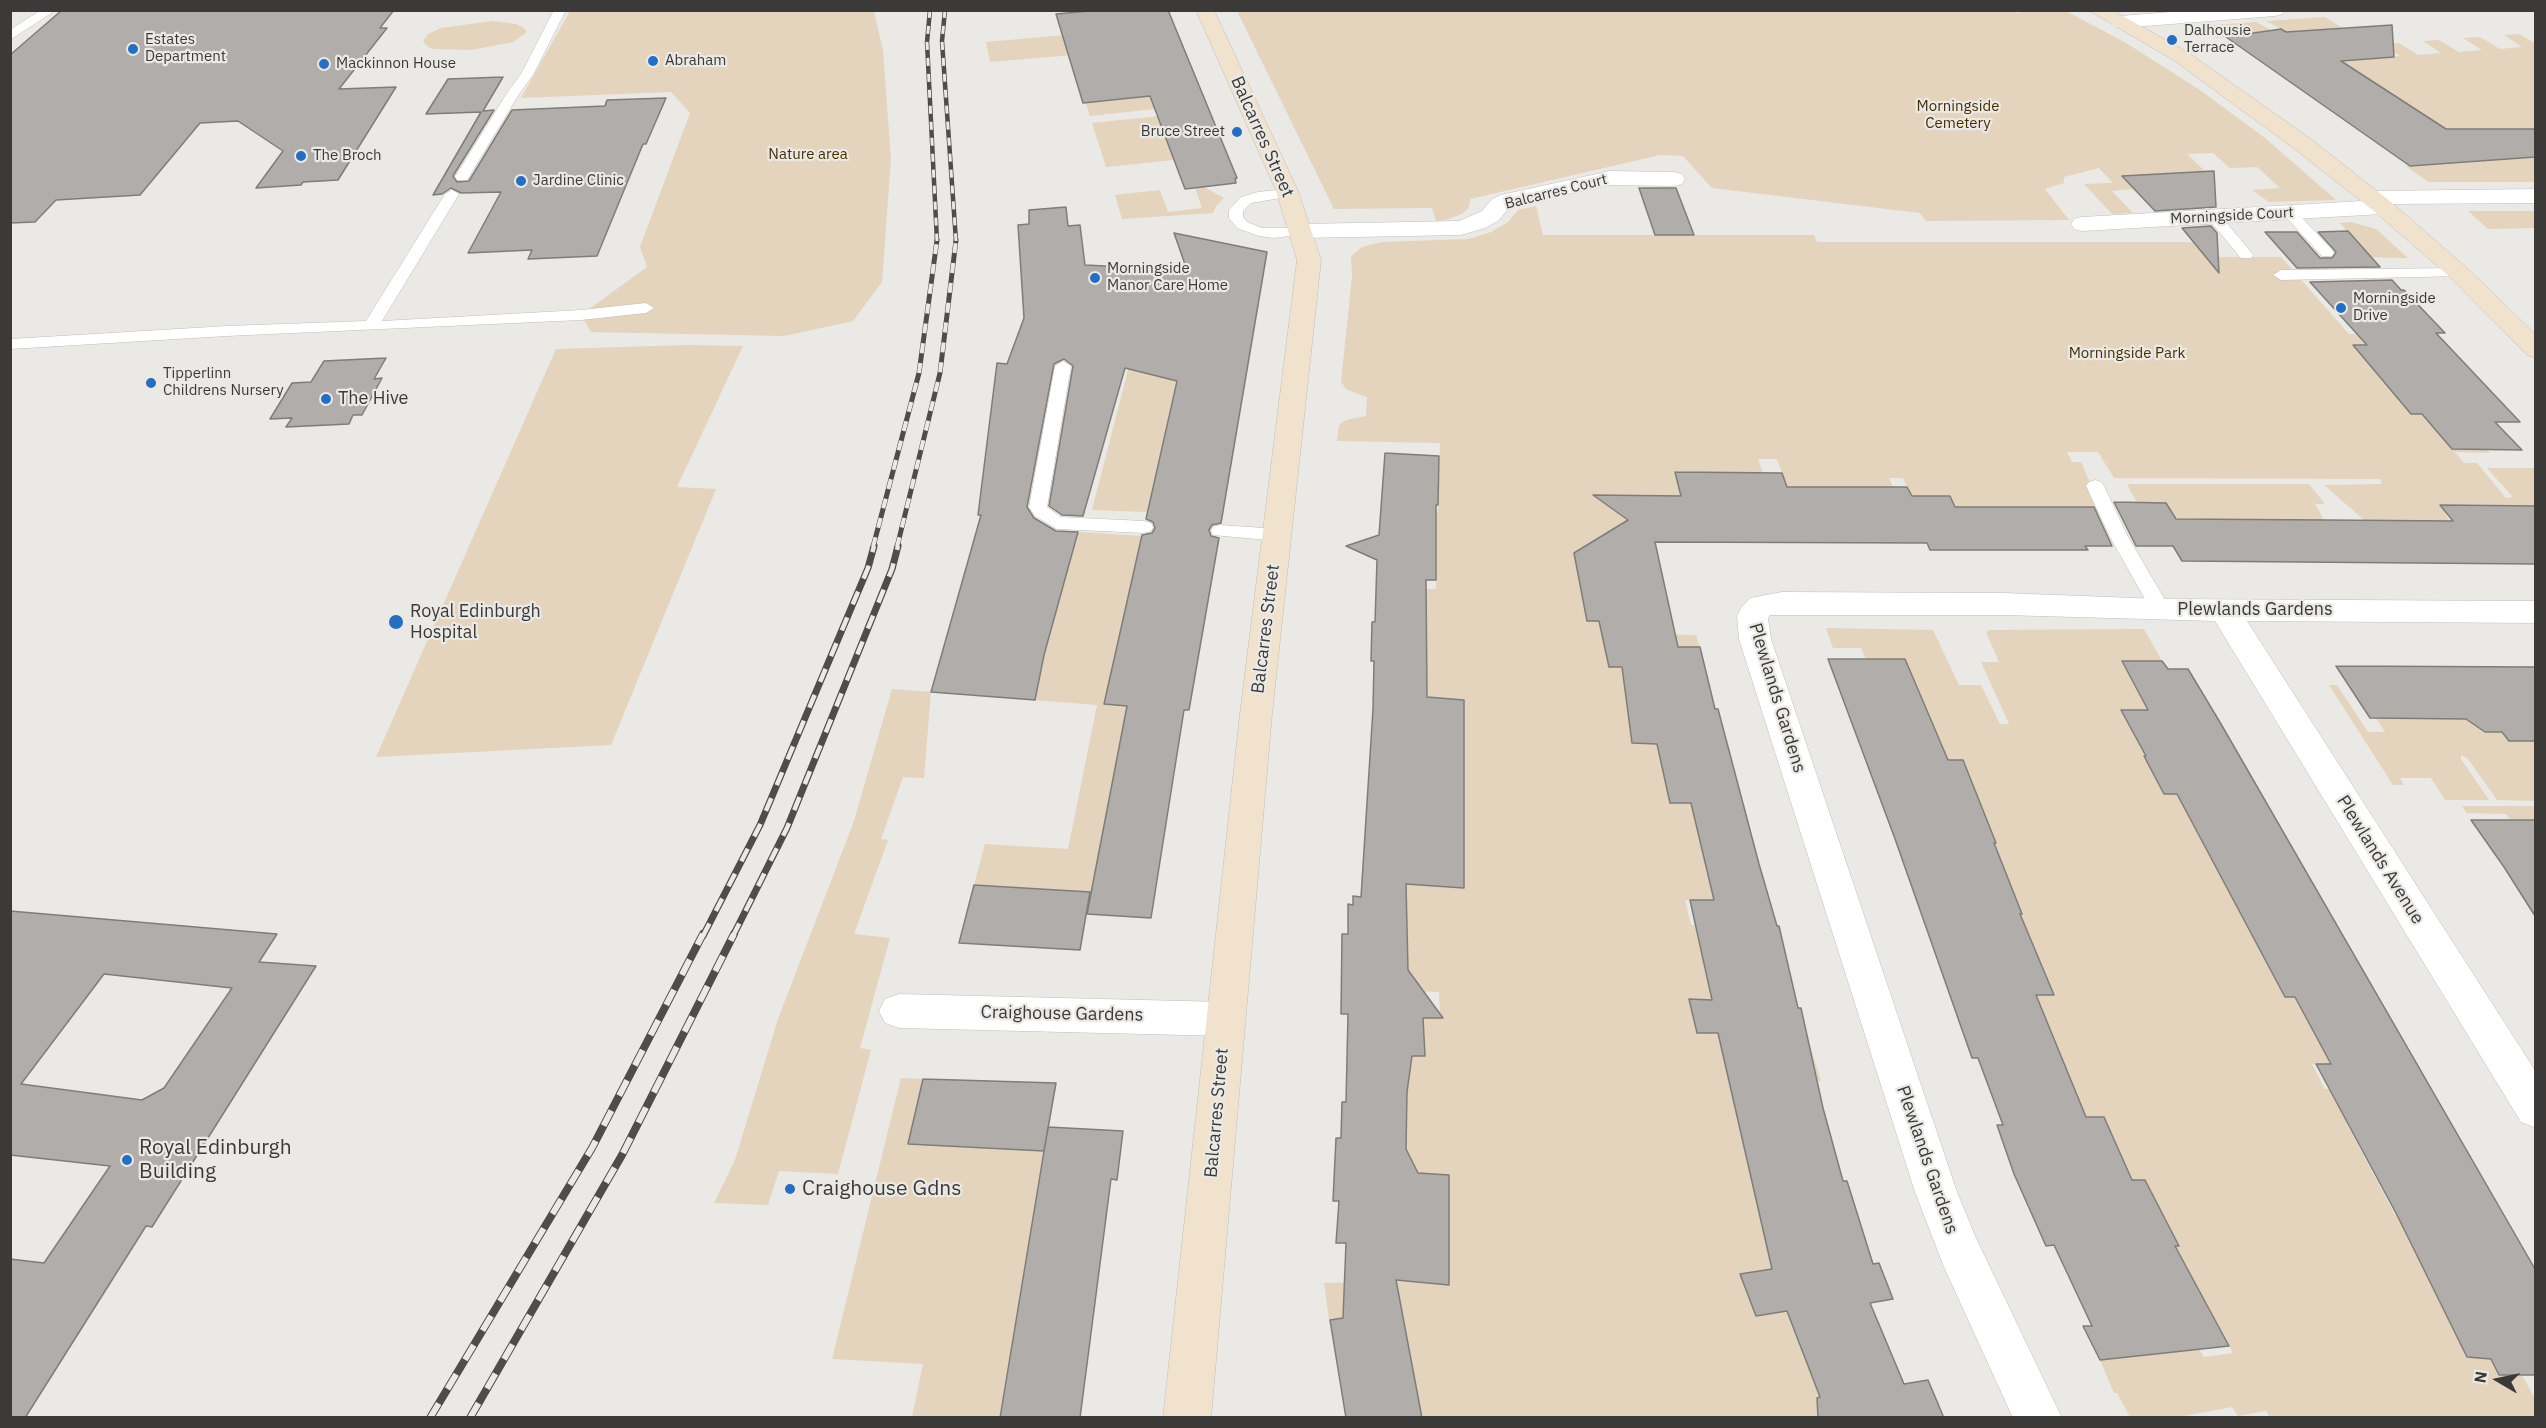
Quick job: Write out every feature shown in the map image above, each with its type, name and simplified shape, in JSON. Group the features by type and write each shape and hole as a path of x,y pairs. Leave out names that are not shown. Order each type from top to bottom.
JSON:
{"street":[{"name":"Balcarres Street","path":"1187,1418 1256,714 1308,268 1308,251 1287,193 1205,10"},
{"path":"2097,10 2182,57 2239,97 2377,203 2459,273 2535,350"},
{"path":"2120,22 2275,10"},
{"name":"Balcarres Court","path":"1301,231 1461,228 1484,220 1500,204 1509,200 1610,178 1674,179"},
{"name":"Morningside Court","path":"2082,224 2289,213 2377,203 2535,196"},
{"name":"Plewlands Gardens","path":"2038,1418 1960,1252 1936,1192 1755,639 1752,616 1757,608 1782,603 2004,604 2161,610 2535,612"},
{"name":"Plewlands Avenue","path":"2224,610 2535,1109"},
{"name":"Craighouse Gardens","path":"899,1011 1226,1018"}],"lane":[{"path":"10,36 50,10"},
{"path":"462,177 513,93 527,75 560,10"},
{"path":"1287,193 1258,196 1246,200 1236,210 1236,218 1246,228 1259,232 1301,231"},
{"path":"372,326 452,194"},
{"path":"2289,213 2327,253"},
{"path":"2214,217 2246,255"},
{"path":"2281,275 2459,273"},
{"path":"10,344 581,315 646,308"},
{"path":"1063,366 1038,507 1041,512 1057,522 1144,527"},
{"path":"2095,486 2120,537 2161,610"},
{"path":"1220,531 1278,535"}],"green space":[{"name":"Morningside Cemetery","path":"2012,10 2017,13 2066,11 2126,43 2200,90 2265,138 2336,200 2269,202 2252,190 2280,188 2257,167 2230,168 2213,153 2187,154 2206,172 2122,176 2134,189 2112,191 2133,213 2112,214 2084,184 2113,183 2099,168 2064,177 2064,183 2045,189 2069,220 1926,221 1920,213 1712,188 1683,156 1660,155 1470,199 1469,207 1462,214 1446,220 1436,221 1432,208 1334,209 1237,11"},
{"name":"Nature area","path":"570,11 874,11 883,51 891,159 882,282 853,321 784,336 591,332 581,315 647,267 640,247 690,113 671,92 521,98"},
{"path":"2325,17 2387,57 2400,56 2382,44 2399,43 2418,55 2441,53 2423,41 2439,40 2459,52 2482,50 2463,38 2480,37 2500,49 2522,47 2504,35 2519,34 2535,43 2535,132 2532,129 2517,130 2535,145 2535,182 2428,182 2406,166 2481,161 2365,76 2335,79 2287,32 2266,21"},
{"path":"493,21 516,24 527,32 513,42 471,50 434,49 428,47 423,41 428,34 441,28"},
{"path":"2256,22 2271,30 2217,38 2198,26"},
{"path":"1125,27 1155,109 1090,116 1086,103 1112,100 1074,55 990,62 986,42 1111,31"},
{"path":"1179,114 1184,159 1106,167 1092,123"},
{"path":"1204,187 1224,198 1213,213 1122,219 1115,195 1160,190 1168,212 1202,208 1195,188"},
{"name":"Morningside Park","path":"1536,206 1543,235 1814,235 1817,242 2194,242 2207,257 2281,257 2349,334 2413,334 2369,345 2353,345 2427,414 2454,449 2487,450 2490,453 2455,452 2464,463 2477,463 2506,498 2513,497 2487,468 2535,468 2535,519 2483,519 2489,513 2482,505 2441,505 2450,521 2364,520 2324,485 2382,484 2380,479 2114,478 2098,452 2067,452 2072,462 2081,462 2103,512 1955,507 1950,496 1912,497 1903,478 1889,478 1912,529 1792,500 1777,459 1758,459 1788,542 1704,473 1675,472 1681,496 1663,496 1667,515 1610,506 1628,520 1587,621 1610,621 1651,634 1696,635 1700,647 1605,647 1609,666 1627,667 1632,743 1728,745 1731,754 1680,754 1671,803 1744,804 1752,836 1699,837 1712,892 1769,901 1685,900 1691,925 1695,925 1711,1000 1689,999 1696,1033 1807,1035 1821,1081 1729,1081 1759,1211 1857,1211 1862,1231 1819,1272 1740,1275 1756,1316 1787,1311 1828,1417 1422,1417 1401,1309 1329,1320 1324,1283 1405,1281 1449,1284 1449,1175 1406,1172 1406,1095 1411,1056 1425,1056 1424,1032 1410,1031 1409,1017 1440,1018 1439,992 1409,991 1406,898 1362,881 1464,888 1464,700 1379,694 1381,588 1436,589 1436,513 1438,512 1440,443 1337,441 1339,425 1346,420 1366,416 1367,397 1347,390 1341,382 1352,276 1351,256 1362,247 1382,242 1469,239 1491,232 1508,222 1518,210"},
{"path":"2468,211 2535,211 2535,228 2488,229"},
{"path":"2351,222 2376,229 2408,258 2348,257 2362,247 2340,223"},
{"path":"1146,300 1194,300 1147,512 1092,510"},
{"path":"689,345 743,346 677,487 716,489 611,745 376,757 556,349"},
{"path":"2127,484 2309,484 2325,504 2315,504 2324,520 2176,519 2166,503 2137,503"},
{"path":"1078,532 1142,536 1104,704 1127,706 1091,892 974,885 985,844 1068,849 1097,705 1035,700 1044,655"},
{"path":"1826,628 1933,630 1959,685 1981,685 2000,724 2009,724 1981,662 1999,662 1986,632 1990,630 2144,629 2162,661 2122,661 2148,710 2122,710 2135,736 2163,737 2173,756 2144,756 2164,794 2194,794 2188,815 2212,859 2220,860 2233,899 2285,997 2373,997 2331,1064 2312,1064 2325,1089 2365,1089 2385,1124 2347,1124 2395,1215 2504,1215 2515,1233 2406,1235 2467,1357 2491,1359 2499,1375 2522,1375 2535,1399 2535,1417 2270,1418 2266,1411 2238,1416 2232,1407 2179,1417 2130,1417 2117,1393 2114,1393 2100,1360 2199,1349 2204,1357 2233,1353 2206,1303 2177,1305 2148,1249 2179,1245 2145,1181 2132,1180 2104,1117 2086,1117 2043,1011 2038,1011 2031,995 2054,994 2041,963 2025,963 2005,914 2022,914 2009,881 1941,871 1906,871 1901,859 1987,859 1981,843 1996,843 1988,822 1973,821 1957,783 1973,783 1963,761 1950,766 1868,767 1858,740 1939,739 1905,659 1866,659 1861,648 1833,648"},
{"path":"2329,685 2337,685 2368,732 2385,732 2376,718 2477,719 2476,726 2486,732 2502,732 2510,741 2535,741 2535,801 2497,800 2468,759 2461,755 2461,759 2489,800 2445,800 2431,778 2400,778 2404,785 2393,785"},
{"path":"892,689 931,692 924,778 903,777 881,839 888,840 854,934 890,938 860,1048 871,1050 838,1174 779,1171 768,1205 714,1203 735,1160 778,1019 854,821"},
{"path":"2462,806 2535,806 2535,820 2528,820 2518,831 2506,814 2467,813"},
{"path":"901,1078 923,1079 908,1144 1045,1151 1000,1417 912,1417 923,1364 832,1359"}],"building":[{"path":"62,10 394,10 380,28 387,28 339,89 396,87 338,180 256,188 283,151 238,121 200,123 140,195 56,200 35,222 10,223 10,55"},
{"path":"1101,10 1168,10 1237,178 1236,183 1185,189 1150,96 1083,103 1056,14"},
{"path":"2392,25 2394,57 2341,61 2446,129 2535,129 2535,157 2410,166 2226,37 2281,29 2286,32"},
{"name":"Jardine Clinic","path":"503,77 483,111 494,110 453,176 457,182 469,181 512,110 605,106 607,100 666,98 646,144 643,144 597,256 528,259 532,250 468,253 501,192 461,193 451,188 442,194 433,195 481,112 426,114 448,79"},
{"path":"2214,171 2216,207 2155,211 2122,176"},
{"path":"1639,188 1676,188 1694,235 1655,235"},
{"path":"1066,207 1068,226 1080,225 1085,265 1187,270 1174,233 1267,252 1221,523 1212,525 1209,530 1211,536 1219,538 1189,710 1184,710 1151,918 1087,914 1127,706 1104,704 1142,535 1152,533 1155,528 1153,522 1146,519 1177,381 1125,368 1083,516 1062,515 1049,506 1073,366 1064,359 1054,364 1027,507 1034,518 1056,531 1078,532 1044,655 1035,700 931,692 981,515 978,515 997,363 1007,364 1024,318 1018,225 1029,224 1029,210"},
{"path":"2211,226 2217,233 2219,273 2182,228"},
{"path":"2348,231 2380,267 2297,268 2265,232 2297,232 2320,258 2332,258 2336,252 2318,232"},
{"path":"2392,280 2445,333 2436,333 2520,422 2495,422 2522,450 2452,449 2422,414 2411,414 2353,345 2367,345 2310,282"},
{"name":"The Hive","path":"386,358 374,379 382,378 362,415 353,415 349,424 286,427 292,418 270,419 292,383 311,382 324,361"},
{"path":"1385,453 1439,456 1438,505 1436,505 1436,580 1426,580 1427,697 1464,700 1464,888 1406,884 1408,970 1443,1018 1423,1018 1425,1056 1412,1056 1407,1092 1406,1149 1418,1173 1449,1175 1449,1285 1396,1280 1422,1418 1346,1418 1330,1320 1343,1318 1346,1243 1336,1243 1339,1201 1333,1201 1336,1138 1341,1138 1342,1102 1346,1102 1348,1014 1341,1014 1342,934 1348,934 1348,904 1353,905 1353,896 1361,897 1373,709 1372,622 1375,622 1377,560 1346,546 1379,535"},
{"path":"1675,472 1782,473 1787,487 1907,487 1912,496 1950,496 1955,507 2094,507 2112,546 2085,546 2088,550 1930,550 1927,543 1655,542 1678,647 1700,647 1715,709 1718,709 1759,864 1777,926 1779,926 1798,1008 1801,1008 1823,1108 1843,1181 1847,1181 1873,1264 1879,1263 1893,1299 1870,1303 1904,1384 1928,1380 1944,1418 1818,1418 1817,1398 1820,1397 1787,1311 1756,1316 1740,1274 1772,1269 1718,1033 1697,1033 1689,999 1712,1000 1690,900 1714,900 1691,803 1670,803 1657,744 1632,743 1622,667 1609,667 1599,621 1587,621 1574,553 1628,520 1593,495 1681,496"},
{"path":"2114,502 2166,503 2176,519 2453,521 2440,505 2535,506 2535,564 2182,561 2173,546 2136,546"},
{"path":"1828,659 1905,659 1948,760 1963,760 1996,843 1994,843 2022,914 2020,914 2054,995 2036,995 2086,1117 2104,1117 2132,1180 2145,1180 2179,1246 2175,1246 2229,1346 2100,1360 2083,1326 2092,1326 2054,1245 2046,1246 2014,1174 1997,1125 2003,1125 1978,1058 1972,1058 1894,836"},
{"path":"2122,661 2162,661 2168,669 2188,669 2221,724 2535,1269 2535,1375 2499,1375 2491,1359 2467,1357 2397,1215 2316,1064 2331,1064 2295,997 2285,997 2177,794 2164,794 2121,710 2148,710"},
{"path":"2336,666 2535,667 2535,741 2509,741 2502,732 2485,732 2466,719 2370,718"},
{"path":"2471,820 2535,820 2535,916 2504,867"},
{"path":"974,885 1090,892 1080,950 959,943"},
{"name":"Royal Edinburgh Building","path":"10,911 277,934 259,962 316,966 152,1227 146,1226 25,1418 10,1418 10,1259 44,1263 110,1166 10,1155","holes":["104,974 232,988 164,1088 142,1100 21,1084"]},
{"path":"923,1079 1056,1083 1044,1151 908,1144"},
{"path":"1048,1127 1123,1131 1117,1180 1111,1179 1080,1418 1000,1418"}],"railway":[{"path":"930,10 927,42 937,240"},
{"path":"945,10 942,41 956,240"},
{"path":"873,547 919,373 937,240"},
{"path":"897,547 940,373 956,240"},
{"path":"703,936 760,825 868,568 874,546"},
{"path":"734,934 787,828 892,569 898,546"},
{"path":"430,1418 592,1148 703,934"},
{"path":"470,1418 622,1155 734,934"}],"place":[{"name":"Dalhousie Terrace","path":"2172,40"},
{"name":"Estates Department","path":"133,49"},
{"name":"Abraham","path":"653,61"},
{"name":"Mackinnon House","path":"324,64"},
{"name":"Bruce Street","path":"1237,132"},
{"name":"The Broch","path":"301,156"},
{"name":"Jardine Clinic","path":"521,181"},
{"name":"Morningside Manor Care Home","path":"1095,278"},
{"name":"Morningside Drive","path":"2341,308"},
{"name":"Tipperlinn Childrens Nursery","path":"151,383"},
{"name":"The Hive","path":"326,399"},
{"name":"Royal Edinburgh Hospital","path":"396,622"},
{"name":"Royal Edinburgh Building","path":"127,1160"},
{"name":"Craighouse Gdns","path":"790,1189"}]}
